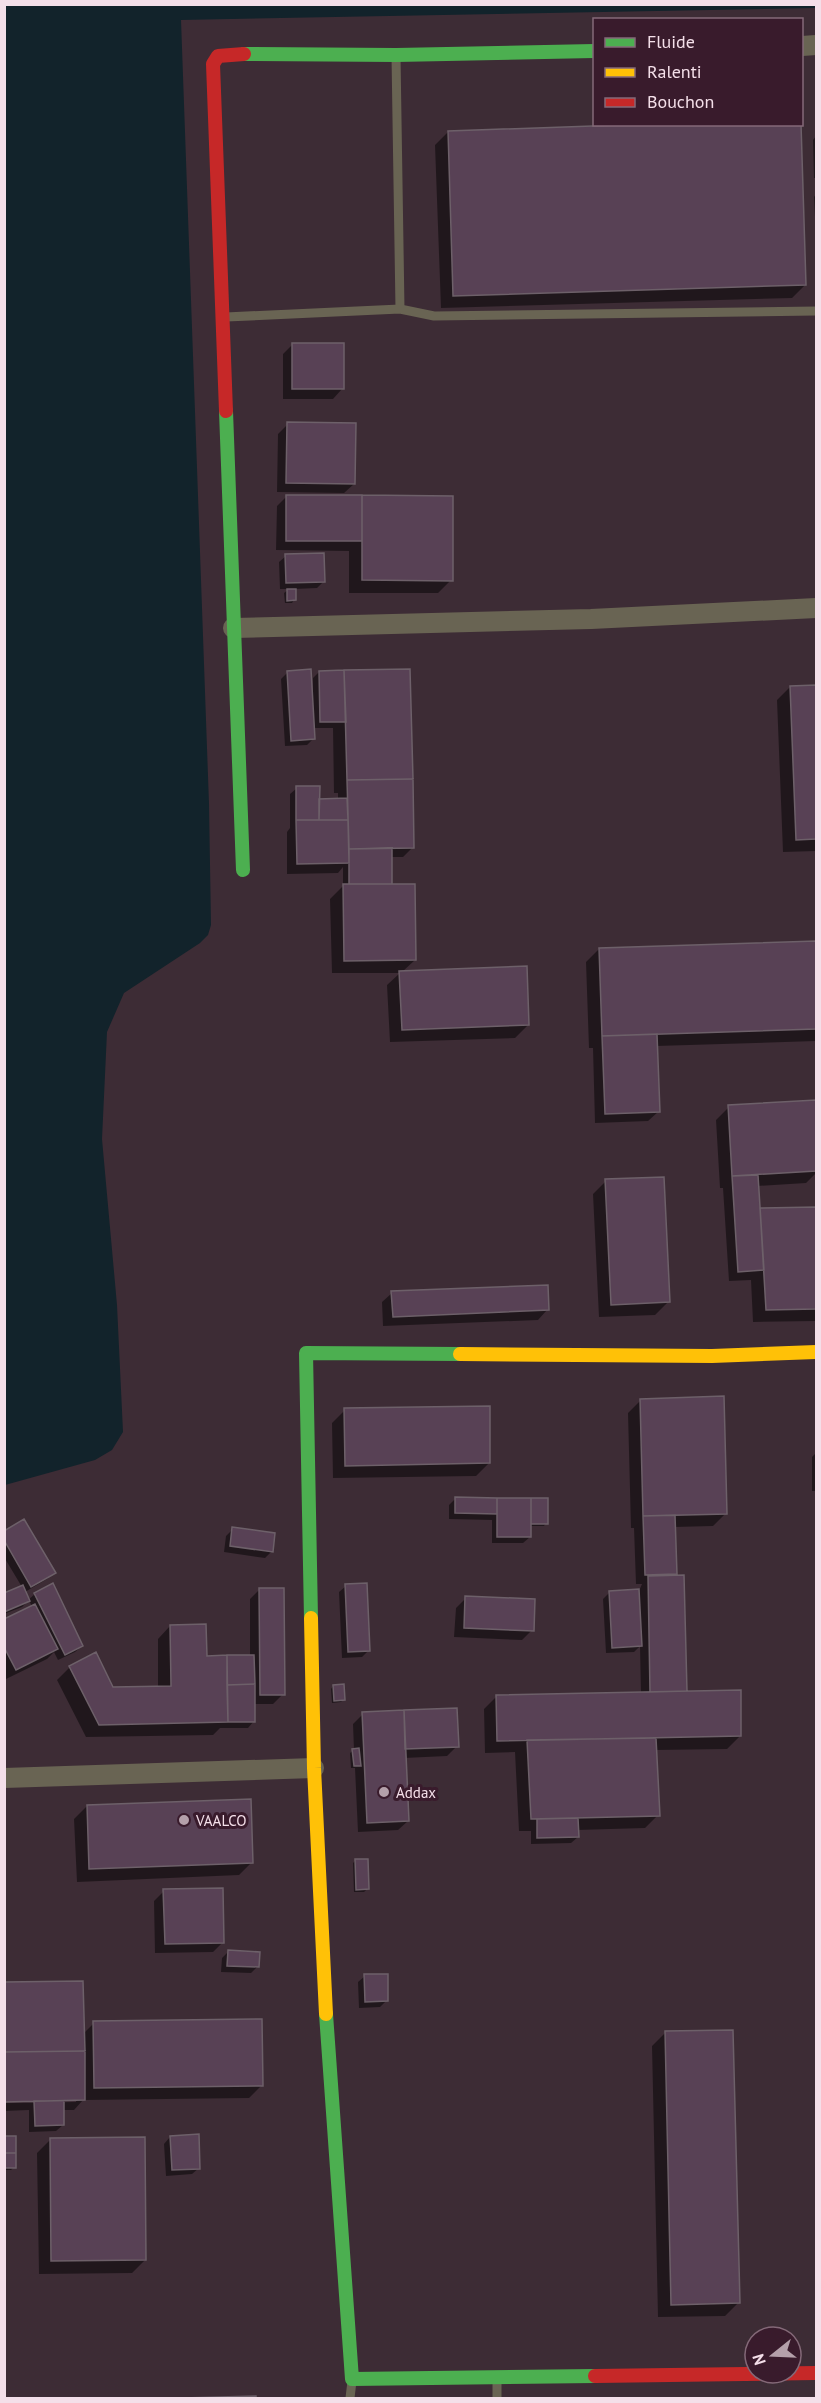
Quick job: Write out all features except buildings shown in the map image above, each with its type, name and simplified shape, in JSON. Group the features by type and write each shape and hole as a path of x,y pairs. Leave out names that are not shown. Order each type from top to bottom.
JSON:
{"street":[{"path":"243,870 213,64 218,56 227,54 396,55 593,51"},
{"path":"233,628 591,619 816,608"},
{"path":"816,1353 712,1356 306,1353 314,1768 328,2062 352,2379 497,2379 816,2373"},
{"path":"4,1778 314,1768"}],"lane":[{"path":"396,55 400,309"},
{"path":"222,317 400,309 435,316 816,311"},
{"path":"350,2398 352,2379"},
{"path":"497,2379 497,2398"}],"water":[{"path":"5,4 816,4 816,8 181,20 209,804 211,925 208,935 200,943 124,993 107,1032 102,1139 117,1305 123,1432 112,1450 95,1460 5,1485"}],"traffic: fast":[{"path":"244,54 396,55 593,51"},
{"path":"226,411 243,870"},
{"path":"311,1618 306,1353 460,1354"},
{"path":"326,2014 352,2379 595,2376"}],"traffic: slow":[{"path":"460,1354 712,1356 816,1352"},
{"path":"311,1618 314,1768 326,2014"}],"traffic: jam":[{"path":"226,411 213,64 218,56 244,54"},
{"path":"595,2376 816,2373"}],"place":[{"name":"Addax","path":"384,1792"},
{"name":"VAALCO","path":"184,1820"}]}
